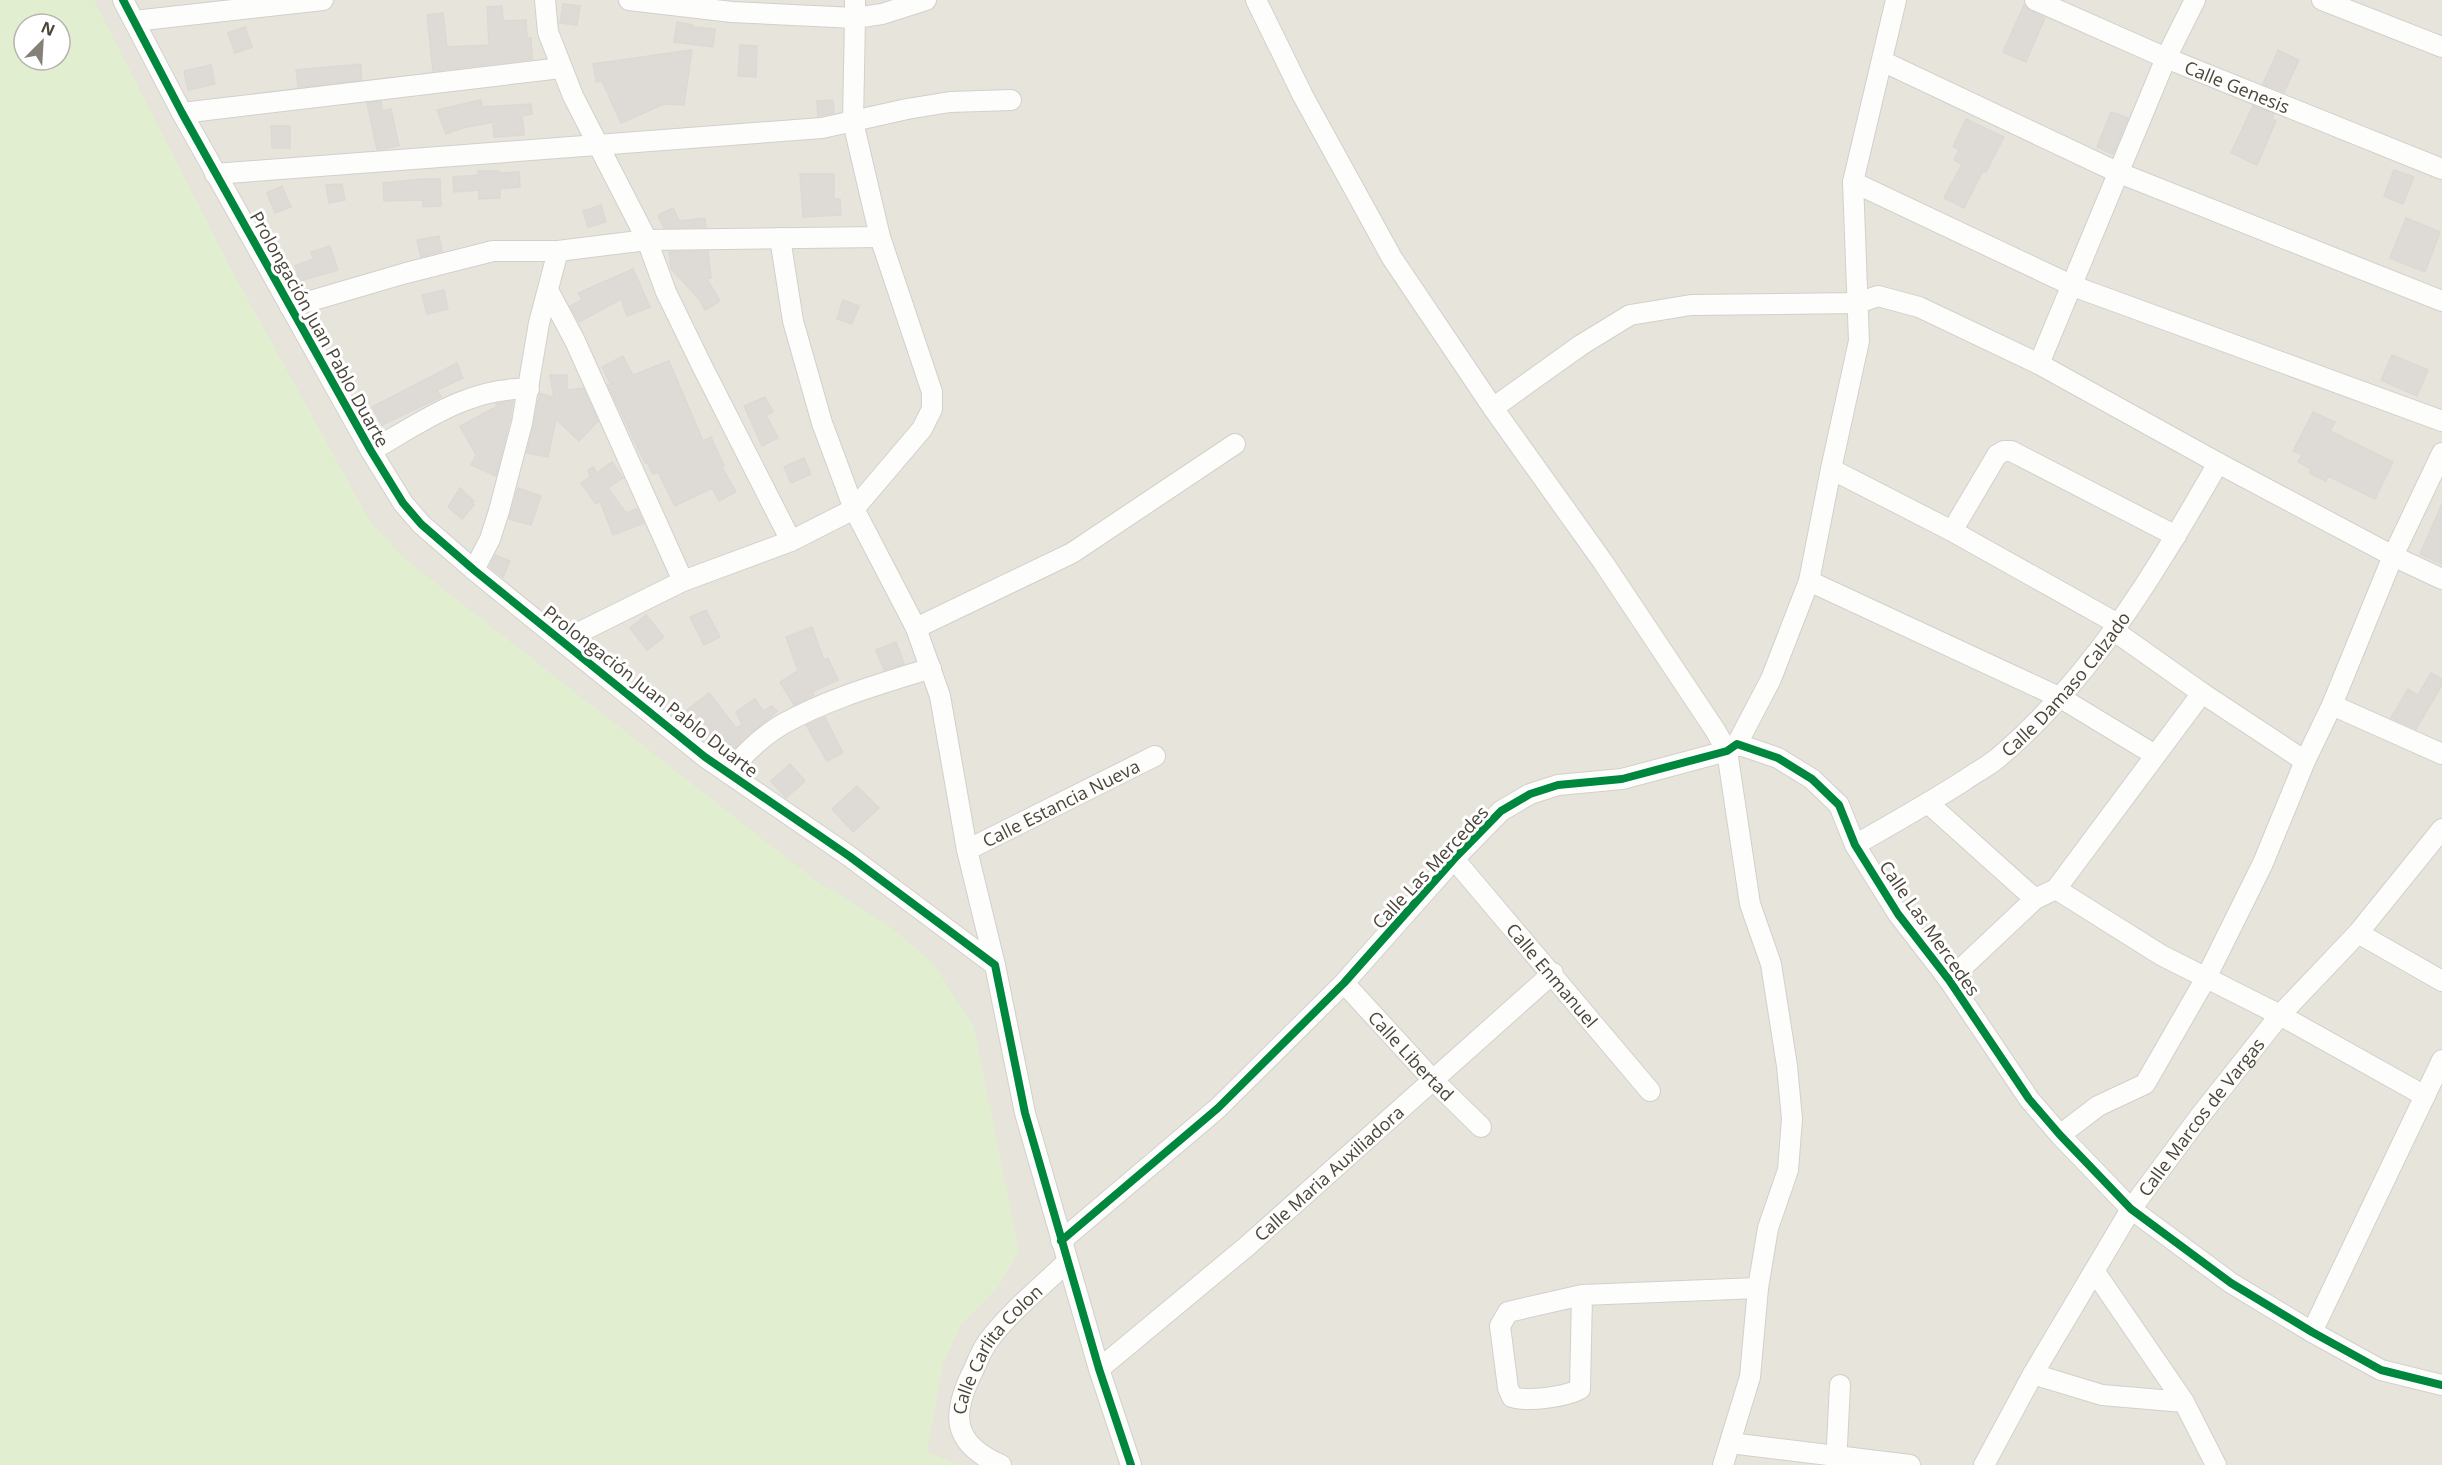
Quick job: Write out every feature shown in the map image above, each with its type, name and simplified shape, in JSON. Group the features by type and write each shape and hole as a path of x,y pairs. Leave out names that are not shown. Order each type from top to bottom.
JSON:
{"street":[{"name":"Prolongación Juan Pablo Duarte","path":"123,0 215,174 371,451 403,503 422,524 474,570 728,773 849,856 995,965"},
{"path":"134,21 323,0"},
{"path":"545,0 548,32 561,68 646,240 666,292 791,542"},
{"path":"629,0 732,12 855,9 882,14 926,0"},
{"path":"1256,0 1304,96 1392,258 1493,408 1603,562 1716,730 1732,748 1750,904 1771,964 1787,1066 1792,1119 1788,1170 1768,1228 1758,1288 1750,1377 1723,1465"},
{"path":"1732,748 1772,679 1809,581 1859,341 1853,182 1896,0"},
{"name":"Calle Genesis","path":"2035,0 2166,58 2442,169"},
{"path":"2039,364 2073,286 2117,172 2166,58 2195,0"},
{"path":"2322,0 2442,47"},
{"path":"562,641 683,581 791,542 854,509 922,429 932,409 933,400 880,237 853,122 855,9"},
{"path":"1882,61 2117,172 2442,301"},
{"path":"182,113 561,68"},
{"path":"215,174 822,128 907,109 951,102 1011,100"},
{"path":"1853,182 2073,286 2442,421"},
{"path":"290,307 470,255 493,251 558,251 646,240 880,237"},
{"path":"780,238 794,321 822,423 854,509 916,628 940,696 967,850 995,965 1025,1113 1067,1263 1131,1465"},
{"path":"474,570 490,538 499,511 529,389 539,323 558,251"},
{"path":"549,292 575,341 683,581"},
{"path":"1493,408 1581,345 1630,315 1691,304 1858,303 1878,296 1919,307 2039,364 2218,463 2393,556 2442,579"},
{"path":"371,451 444,409 487,392 510,388 529,389"},
{"path":"916,628 1072,553 1235,444"},
{"path":"1952,531 1997,455 2004,451 2011,451 2176,536"},
{"path":"2060,1135 2098,1106 2145,1084 2206,978 2263,863 2305,760 2332,705 2393,556 2442,453"},
{"name":"Calle Damaso Calzado","path":"1855,845 1928,803 1997,758 2061,698 2115,627 2176,536 2218,463"},
{"path":"1831,469 1952,531 2115,627 2202,693 2305,760"},
{"path":"1809,581 2061,698 2155,755"},
{"path":"728,773 759,741 783,724 853,693 931,668"},
{"path":"1949,980 2035,899 2056,889 2202,693"},
{"path":"2332,705 2442,754"},
{"name":"Calle Las Mercedes","path":"1061,1242 1218,1108 1344,983 1454,859 1501,811 1530,794 1558,785 1622,779 1732,748 1778,758 1812,779 1839,805 1855,845 1898,915 1949,980 2029,1099 2131,1209 2231,1283 2312,1332 2381,1370 2442,1385"},
{"name":"Calle Estancia Nueva","path":"967,850 1155,756"},
{"path":"1928,803 2035,899"},
{"name":"Calle Marcos de Vargas","path":"1984,1465 2033,1374 2131,1209 2200,1116 2280,1015 2358,933 2442,829"},
{"name":"Calle Enmanuel","path":"1454,859 1650,1091"},
{"path":"2056,889 2161,955 2280,1015 2424,1096"},
{"path":"2358,933 2442,981"},
{"name":"Calle Maria Auxiliadora","path":"1099,1369 1246,1247 1552,973"},
{"name":"Calle Libertad","path":"1344,983 1432,1079 1481,1126"},
{"path":"2312,1332 2442,1060"},
{"name":"Calle Carlita Colon","path":"1001,1465 982,1457 968,1444 959,1426 959,1403 988,1341 1067,1263"},
{"path":"2095,1272 2184,1402 2214,1465"},
{"path":"1582,1295 1580,1389 1570,1394 1520,1400 1512,1397 1508,1388 1500,1326 1508,1312 1582,1295 1758,1288"},
{"path":"2033,1374 2102,1395 2184,1402"},
{"path":"1836,1460 1840,1385"},
{"path":"1730,1443 1836,1460 1910,1465"}],"shaded area":[{"path":"0,0 2442,0 2442,1465 0,1465"}],"green space":[{"path":"0,0 94,0 230,267 371,523 405,559 815,880 888,925 933,963 974,1027 1019,1251 999,1286 961,1325 943,1364 927,1452 960,1465 0,1465"}],"building":[{"path":"563,4 580,6 577,25 560,23"},
{"path":"2024,5 2030,11 2045,18 2026,62 2003,52"},
{"path":"502,6 503,21 526,20 527,38 531,38 532,59 433,71 427,15 443,13 447,47 489,45 487,7"},
{"path":"677,22 693,25 692,27 715,29 713,47 674,42"},
{"path":"245,27 252,47 235,53 228,33"},
{"path":"740,45 757,46 756,77 738,76"},
{"path":"692,50 684,105 664,104 621,123 602,81 596,82 593,64"},
{"path":"2278,50 2299,60 2284,92 2263,84"},
{"path":"361,64 361,80 298,87 296,70"},
{"path":"211,65 215,84 188,90 184,71"},
{"path":"481,100 482,107 531,104 532,114 522,116 524,135 494,137 493,122 462,128 446,134 437,110"},
{"path":"833,100 834,113 818,116 817,101"},
{"path":"381,101 382,111 391,109 399,146 377,150 367,103"},
{"path":"2253,106 2274,114 2272,119 2276,121 2257,165 2231,153"},
{"path":"2111,112 2128,118 2113,154 2097,147"},
{"path":"1966,119 2004,137 1964,208 1944,198 1962,164 1954,160 1959,150 1953,147"},
{"path":"271,126 290,126 290,148 272,148"},
{"path":"2394,170 2414,177 2403,204 2384,196"},
{"path":"478,171 519,172 520,187 500,189 500,198 479,199 479,190 454,192 453,177 478,175"},
{"path":"800,174 834,174 834,199 840,199 841,215 803,217"},
{"path":"440,179 441,206 423,207 423,200 384,201 383,183"},
{"path":"342,184 345,200 329,203 326,185"},
{"path":"282,186 291,207 275,213 267,193"},
{"path":"601,205 606,222 588,227 583,211"},
{"path":"673,208 679,221 705,218 706,227 664,228 658,215"},
{"path":"2406,218 2440,232 2425,272 2390,258"},
{"path":"439,236 442,251 421,257 417,240"},
{"path":"330,246 338,270 300,281 295,266 313,259 311,252"},
{"path":"708,251 711,278 707,279 720,301 705,310 699,299 671,269 669,252"},
{"path":"633,269 650,307 627,316 621,299 579,322 570,306 582,300 578,293"},
{"path":"444,290 448,309 427,314 422,295"},
{"path":"843,300 859,306 852,324 837,319"},
{"path":"2392,355 2428,370 2417,396 2381,380"},
{"path":"623,356 633,375 669,361 703,441 711,437 724,466 722,467 736,492 719,501 712,488 675,506 658,472 653,474 647,462 645,463 608,385 611,385 602,367"},
{"path":"457,363 463,378 437,390 441,397 382,425 372,407"},
{"path":"550,375 567,375 567,390 583,388 598,421 579,441 556,419 548,457 527,453 540,393 554,398"},
{"path":"765,397 773,412 766,415 778,438 762,446 744,406"},
{"path":"513,401 496,476 471,465 476,455 460,426 496,407 496,404"},
{"path":"2313,412 2335,422 2330,431 2393,462 2375,499 2328,476 2326,481 2309,473 2311,469 2298,462 2302,455 2293,451"},
{"path":"804,458 811,474 791,483 784,467"},
{"path":"612,462 623,478 608,488 626,513 637,509 644,523 613,535 600,501 596,504 581,483 590,477 588,470 593,467 597,473"},
{"path":"460,488 474,501 472,503 474,505 462,519 448,507"},
{"path":"518,488 541,496 531,525 509,519"},
{"path":"2442,504 2442,564 2420,554"},
{"path":"495,555 510,561 503,577 490,567"},
{"path":"706,610 720,637 704,645 690,617"},
{"path":"646,615 664,637 647,650 630,628"},
{"path":"812,627 824,660 828,658 838,680 812,692 814,695 794,705 780,682 798,671 786,637"},
{"path":"896,642 904,664 884,670 876,650"},
{"path":"2431,673 2442,679 2442,685 2416,729 2391,718 2408,689 2418,695"},
{"path":"709,693 736,728 742,725 736,712 755,699 763,711 772,706 777,711 728,755 721,749 719,751 705,738 685,712"},
{"path":"825,717 843,753 827,761 806,725"},
{"path":"790,764 805,781 786,798 771,781"},
{"path":"857,786 879,808 853,832 832,809"}],"cycle path":[{"path":"123,0 182,113 371,451 403,503 421,524 474,570 705,757 849,856 995,965 1025,1113 1099,1369 1131,1465"},
{"path":"1061,1241 1218,1108 1344,983 1454,859 1501,811 1530,794 1558,785 1622,779 1727,751 1737,744 1778,758 1812,779 1839,805 1855,845 1898,914 1949,980 2029,1099 2131,1209 2231,1283 2312,1332 2381,1370 2442,1385"}]}
